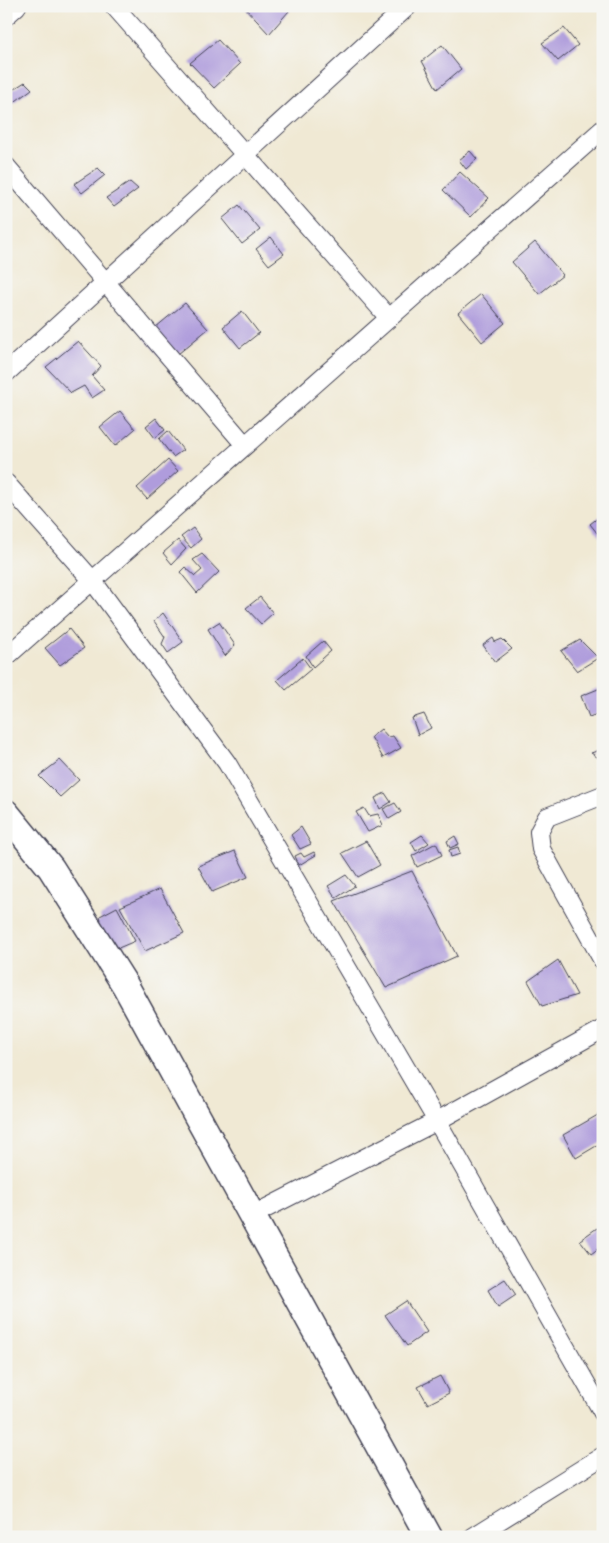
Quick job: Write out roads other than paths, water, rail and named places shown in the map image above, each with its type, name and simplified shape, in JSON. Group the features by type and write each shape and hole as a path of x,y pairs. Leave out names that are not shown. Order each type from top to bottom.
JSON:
{"main road":[{"path":"6,813 51,868 125,985 429,1537"}],"street":[{"path":"6,16 17,6"},
{"path":"114,6 243,155 389,318"},
{"path":"6,373 408,6"},
{"path":"6,657 603,129"},
{"path":"6,166 245,446"},
{"path":"6,484 92,580 227,763 437,1121 603,1413"},
{"path":"603,795 548,817 539,832 542,849 603,961"},
{"path":"253,1215 437,1121 603,1029"},
{"path":"473,1537 603,1456"}]}
